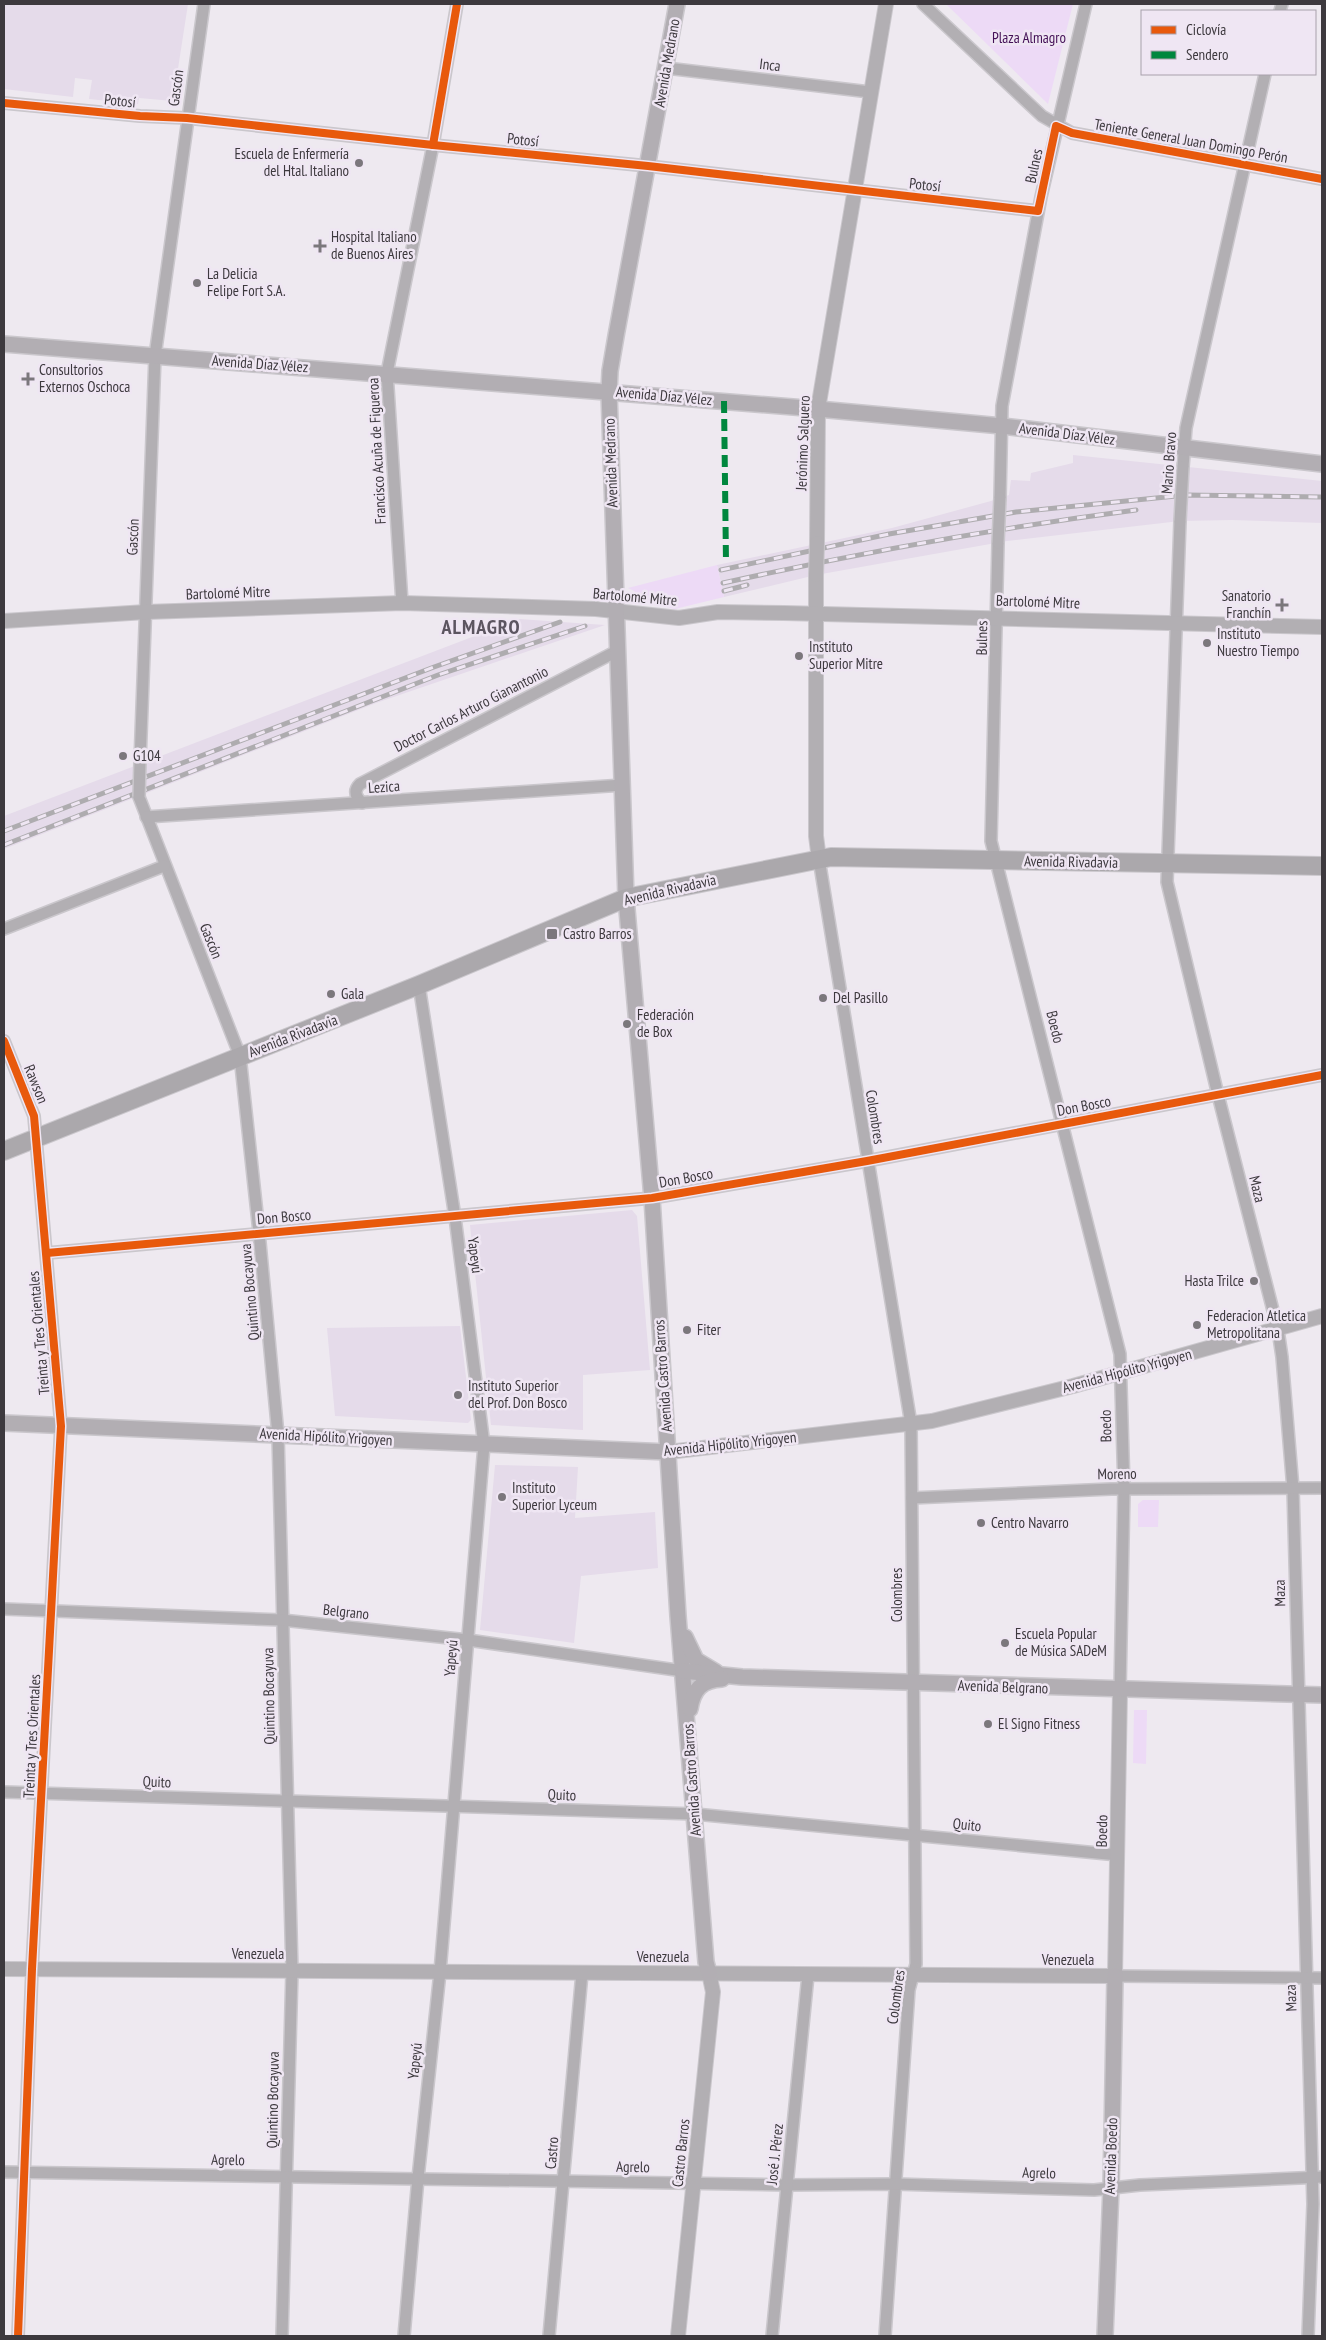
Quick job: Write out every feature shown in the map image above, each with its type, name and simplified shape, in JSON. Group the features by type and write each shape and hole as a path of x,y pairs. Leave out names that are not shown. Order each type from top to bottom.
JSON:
{"main road":[{"name":"Avenida Medrano","path":"626,898 609,392 610,371 677,4"},
{"name":"Avenida Díaz Vélez","path":"4,344 387,373 818,409 1002,426 1322,464"},
{"name":"Avenida Rivadavia","path":"4,1151 419,985 626,898 820,859 1322,866"},
{"name":"Avenida Castro Barros","path":"626,898 652,1198 678,1616 706,1962 709,1973"},
{"name":"Avenida Hipólito Yrigoyen","path":"4,1423 668,1452"},
{"path":"678,1616 693,1656 703,1666 722,1675"},
{"name":"Avenida Belgrano","path":"683,1671 742,1677 912,1684 1322,1695"},
{"path":"688,1728 691,1704 698,1687 712,1680 742,1677"},
{"name":"Avenida Boedo","path":"1105,2336 1111,2188 1115,1976"}],"street":[{"name":"Gascón","path":"204,4 155,356 139,797 164,866 240,1056"},
{"name":"Francisco Acuña de Figueroa","path":"402,603 387,373 433,146 457,4"},
{"name":"Jerónimo Salguero","path":"820,859 816,836 818,409 886,4"},
{"name":"Teniente General Juan Domingo Perón","path":"923,4 1042,116 1056,126 1072,133 1322,179"},
{"name":"Bulnes","path":"997,861 991,841 1002,406 1038,211 1056,126 1086,4"},
{"name":"Inca","path":"666,68 870,92"},
{"name":"Mario Bravo","path":"1168,863 1180,521 1186,428 1265,75"},
{"name":"Potosí","path":"4,103 140,116 187,118 433,146 648,166 854,192 1038,211"},
{"name":"Bartolomé Mitre","path":"4,621 146,612 402,603 616,611 679,618 718,612 1176,622 1322,628"},
{"name":"Doctor Carlos Arturo Gianantonio","path":"362,804 356,794 356,788 360,784 617,651"},
{"name":"Lezica","path":"146,817 623,785"},
{"name":"Colombres","path":"820,859 867,1161 911,1424 913,1835 916,1964 912,1976 885,2336"},
{"name":"Boedo","path":"997,861 1120,1354 1124,1489 1115,1976"},
{"name":"Maza","path":"1168,863 1167,882 1218,1095 1278,1330 1282,1357 1293,1488 1305,1978 1317,2177 1313,2204 1308,2336"},
{"path":"4,929 164,866"},
{"name":"Yapeyú","path":"404,2336 418,2178 440,1972 484,1445 456,1217 419,985"},
{"name":"Rawson","path":"4,1041 34,1116 36,1138"},
{"name":"Quintino Bocayuva","path":"240,1056 278,1435 286,1800 292,1971 282,2336"},
{"name":"Don Bosco","path":"47,1253 259,1232 456,1217 652,1198 867,1161 1322,1075"},
{"name":"Treinta y Tres Orientales","path":"18,2336 32,1969 52,1611 60,1426 36,1138"},
{"name":"Avenida Hipólito Yrigoyen","path":"668,1452 911,1424 951,1416 1278,1330 1322,1316"},
{"name":"Moreno","path":"912,1498 1124,1489 1322,1488"},
{"name":"Belgrano","path":"4,1609 282,1620 468,1640 683,1671"},
{"name":"Quito","path":"4,1792 695,1814 1118,1855"},
{"name":"Venezuela","path":"4,1969 1322,1978"},
{"name":"Castro","path":"549,2336 582,1973"},
{"name":"Castro Barros","path":"678,2336 714,1992 709,1973"},
{"name":"José J. Pérez","path":"772,2336 808,1975"},
{"name":"Agrelo","path":"4,2172 694,2183 895,2184 1094,2190 1317,2177"}],"shaded area":[{"path":"4,4 188,4 173,101 139,98 138,104 89,99 92,80 75,78 73,97 4,89"},
{"path":"1073,455 1322,481 1322,523 1232,520 1180,521 1007,541 816,575 724,597 717,565 892,528 991,501 1009,495 1011,480 1030,481 1031,473 1073,463"},
{"path":"519,619 605,625 376,703 4,849 4,816"},
{"path":"632,1210 637,1216 650,1370 583,1375 583,1430 491,1425 470,1225"},
{"path":"460,1326 471,1420 468,1423 335,1416 327,1328"},
{"path":"495,1465 578,1467 575,1518 655,1512 658,1568 581,1576 574,1643 480,1630"}],"green space":[{"name":"Plaza Almagro","path":"946,4 1073,4 1048,104"},
{"path":"717,565 724,597 675,609 639,600 634,591 628,588"},
{"path":"1143,1500 1159,1500 1158,1527 1138,1527 1138,1504"},
{"path":"1134,1710 1147,1710 1146,1764 1133,1763"}],"railway":[{"path":"721,570 889,534 1016,512 1186,495 1322,497"},
{"path":"723,583 825,561 928,542 1136,510"},
{"path":"724,591 747,585"},
{"path":"4,831 434,667 560,622"},
{"path":"4,845 438,675 585,626"}],"marked path":[{"path":"724,401 726,562"}],"cycle path":[{"path":"433,145 457,4"},
{"path":"4,103 140,116 187,118 648,166 1038,211 1056,126 1072,133 1322,179"},
{"path":"4,1041 34,1116 61,1426 32,1969 18,2336"},
{"path":"47,1253 652,1198 867,1161 1322,1075"}],"place":[{"name":"Escuela de Enfermería del Htal. Italiano","path":"359,163"},
{"name":"Hospital Italiano de Buenos Aires","path":"320,246"},
{"name":"La Delicia Felipe Fort S.A.","path":"197,283"},
{"name":"Consultorios Externos Oschoca","path":"28,379"},
{"name":"Sanatorio Franchín","path":"1282,605"},
{"name":"Instituto Nuestro Tiempo","path":"1207,643"},
{"name":"Instituto Superior Mitre","path":"799,656"},
{"name":"G104","path":"123,756"},
{"name":"Castro Barros","path":"552,934"},
{"name":"Gala","path":"331,994"},
{"name":"Del Pasillo","path":"823,998"},
{"name":"Federación de Box","path":"627,1024"},
{"name":"Hasta Trilce","path":"1254,1281"},
{"name":"Federacion Atletica Metropolitana","path":"1197,1325"},
{"name":"Fiter","path":"687,1330"},
{"name":"Instituto Superior del Prof. Don Bosco","path":"458,1395"},
{"name":"Instituto Superior Lyceum","path":"502,1497"},
{"name":"Centro Navarro","path":"981,1523"},
{"name":"Escuela Popular de Música SADeM","path":"1005,1643"},
{"name":"El Signo Fitness","path":"988,1724"}],"district":[{"name":"ALMAGRO","path":"481,627"}]}
